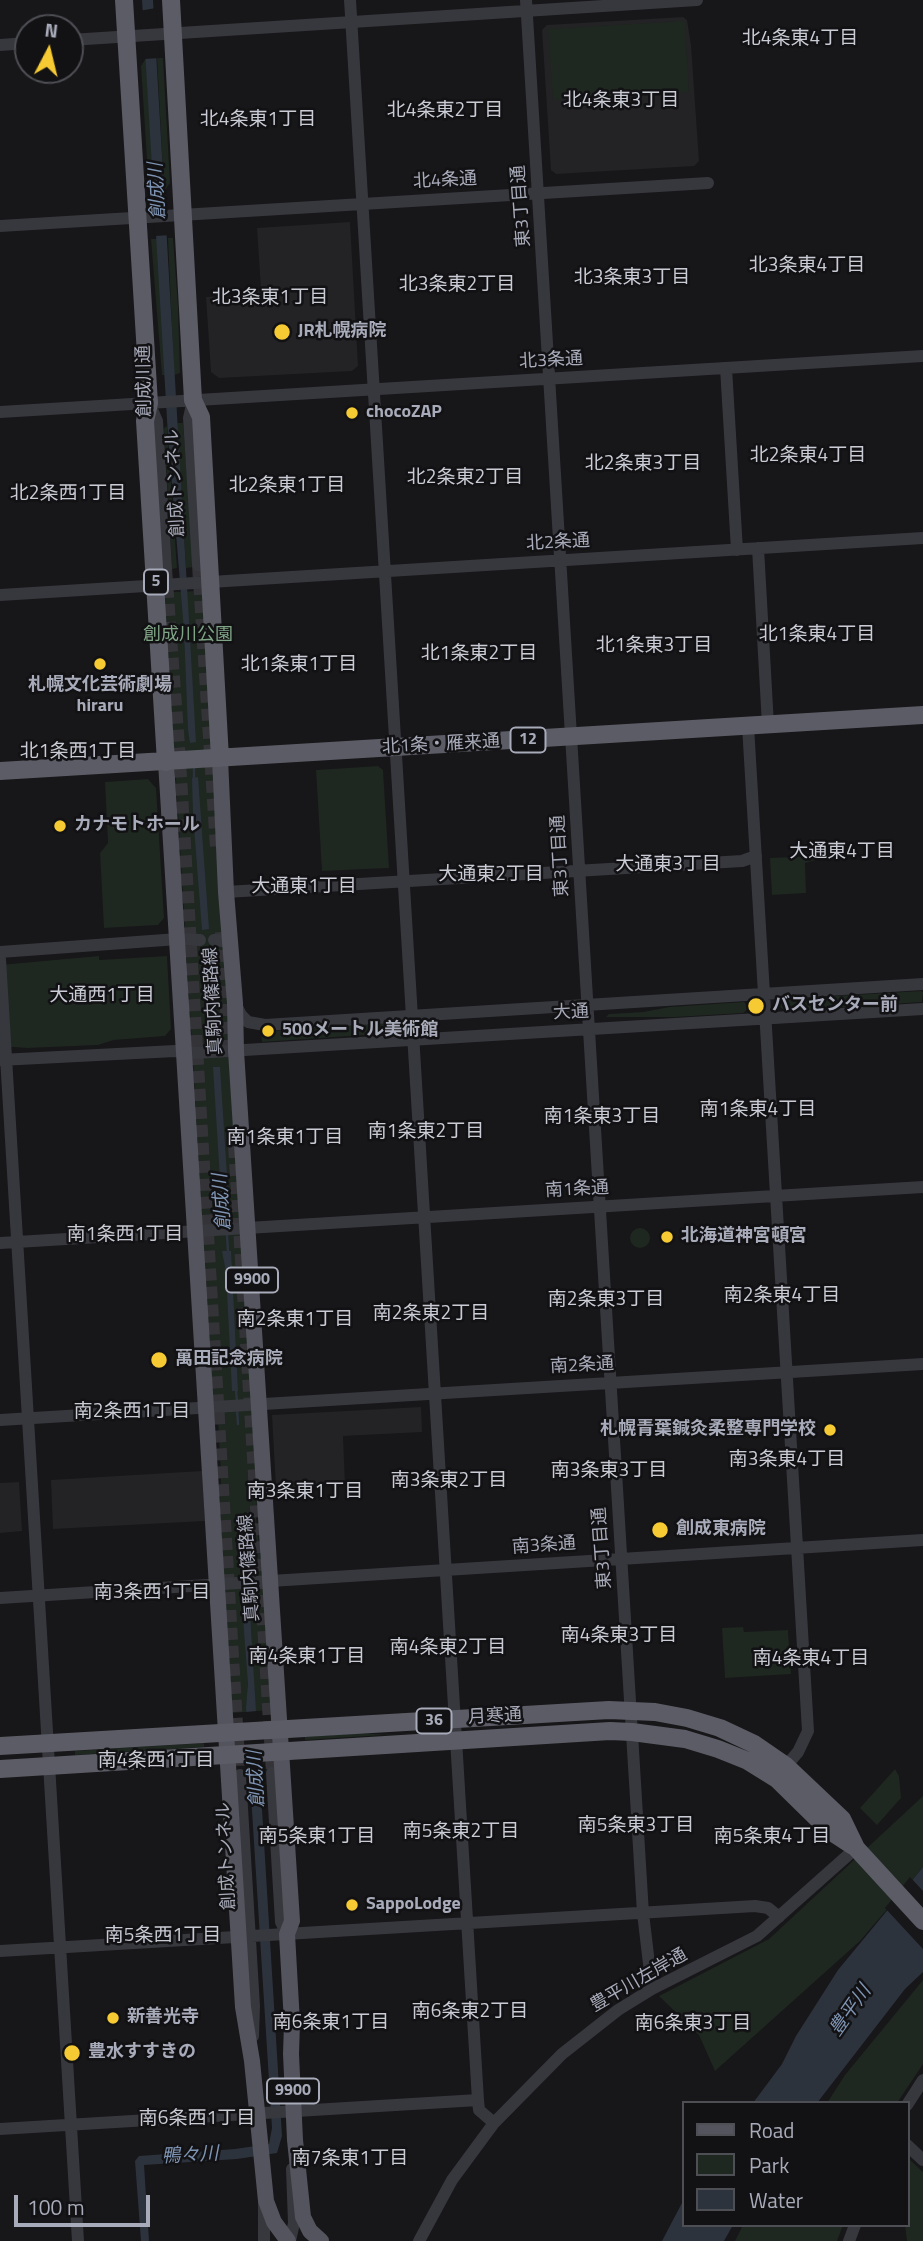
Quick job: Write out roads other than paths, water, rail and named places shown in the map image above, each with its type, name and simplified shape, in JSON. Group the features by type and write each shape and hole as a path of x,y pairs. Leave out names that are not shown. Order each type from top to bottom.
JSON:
{"highway":[{"name":"創成川通","path":"124,0 133,36 157,402 145,421 166,762"},
{"path":"171,0 167,34 188,400 201,417 203,582 220,758"},
{"name":"北1条・雁来通","path":"0,771 923,715"},
{"name":"月寒通","path":"0,1746 630,1710 687,1718 720,1728 754,1744 786,1766 842,1819 860,1852"},
{"name":"月寒通","path":"0,1769 610,1731 685,1739 748,1761 777,1779 830,1830 860,1852 923,1921"}],"main road":[{"name":"真駒内篠路線","path":"220,758 226,892 223,941 235,1003 223,1052 259,1404 292,1921 262,1936 243,2007 262,2112 259,2126 264,2188 274,2221 289,2241"},
{"name":"真駒内篠路線","path":"166,762 197,1231 227,1755 262,1936 292,2023 288,2111 295,2140 303,2217 310,2231 321,2241"}],"street":[{"path":"350,0 478,2100 479,2110 494,2123"},
{"path":"84,39 351,22 527,6 697,1"},
{"name":"東3丁目通","path":"527,6 630,1710 643,1913 652,1989"},
{"name":"北4条通","path":"143,217 708,183"},
{"path":"0,226 143,217"},
{"name":"北3条通","path":"157,402 923,356"},
{"path":"726,368 737,550"},
{"name":"創成トンネル","path":"188,400 198,565"},
{"path":"0,412 157,402"},
{"name":"創成トンネル","path":"157,402 166,568"},
{"name":"北2条通","path":"156,584 923,538"},
{"path":"758,548 768,725"},
{"path":"0,595 156,584"},
{"path":"748,726 808,1731 798,1752 786,1766"},
{"path":"226,892 742,861 756,856"},
{"path":"0,951 178,939 200,940"},
{"path":"0,959 3,1060 29,1419 78,2241"},
{"name":"大通","path":"235,1003 241,1016 248,1022 257,1024 923,984"},
{"name":"大通","path":"3,1060 223,1052 923,1009"},
{"name":"南1条通","path":"197,1231 923,1187"},
{"path":"0,1243 197,1231"},
{"name":"南2条通","path":"0,1420 923,1363"},
{"name":"南3条通","path":"0,1598 923,1540"},
{"path":"262,1936 281,1922 272,1773"},
{"name":"創成トンネル","path":"240,1775 262,1936"},
{"name":"豊平川左岸通","path":"419,2241 452,2179 494,2123 577,2040 652,1989 751,1940 860,1852"},
{"path":"0,1951 755,1906 768,1908 779,1917"},
{"path":"909,2102 923,2080"},
{"path":"0,2129 478,2100"},
{"path":"289,2241 294,2223 291,2176 295,2140"},
{"path":"909,2147 923,2160"},
{"path":"264,2188 264,2241"}],"water":[{"path":"142,0 153,0 196,742 190,743 168,436"},
{"path":"198,777 209,929 202,930 192,778"},
{"path":"205,955 212,955 213,960 212,989 216,1003 218,1038 211,1038"},
{"path":"213,1067 220,1067 229,1207 219,1207 221,1195"},
{"path":"222,1251 231,1251 238,1391 232,1391 226,1272"},
{"path":"238,1516 244,1516 245,1519 246,1567 240,1567"},
{"name":"鴨々川","path":"249,1597 282,2136 277,2153 237,2159 144,2165 149,2241 141,2241 135,2161 139,2156 269,2144 272,2128 246,1708 248,1684 242,1598"},
{"name":"豊平川","path":"923,1867 923,1972 905,1989 819,2101 754,2101 782,2064 796,2036 838,1970"},
{"path":"682,2203 682,2227 732,2227 724,2241 662,2241"}],"waterway":[{"name":"創成川","path":"194,765 194,779"},
{"name":"創成川","path":"226,1207 227,1224"},
{"name":"創成川","path":"227,1235 228,1252"},
{"name":"創成川","path":"236,1388 237,1403"},
{"name":"創成川","path":"237,1409 238,1424"},
{"name":"創成川","path":"244,1565 245,1579"},
{"name":"創成川","path":"246,1586 246,1600"}],"tunnel":[{"path":"198,565 216,848"},
{"path":"166,568 180,760 240,1775"},
{"path":"221,932 229,1057"},
{"path":"233,1128 272,1773"}],"place":[{"name":"JR札幌病院","path":"282,332"},
{"name":"chocoZAP","path":"352,413"},
{"name":"札幌文化芸術劇場 hiraru","path":"100,664"},
{"name":"カナモトホール","path":"60,826"},
{"name":"バスセンター前","path":"756,1006"},
{"name":"500メートル美術館","path":"268,1031"},
{"name":"北海道神宮頓宮","path":"667,1237"},
{"name":"萬田記念病院","path":"159,1360"},
{"name":"札幌青葉鍼灸柔整専門学校","path":"830,1430"},
{"name":"創成東病院","path":"660,1530"},
{"name":"SappoLodge","path":"352,1905"},
{"name":"新善光寺","path":"113,2018"},
{"name":"豊水すすきの","path":"72,2053"}],"district":[{"name":"北4条東4丁目","path":"800,39"},
{"name":"北4条東3丁目","path":"621,101"},
{"name":"北4条東2丁目","path":"445,111"},
{"name":"北4条東1丁目","path":"258,120"},
{"name":"北3条東4丁目","path":"807,266"},
{"name":"北3条東3丁目","path":"632,278"},
{"name":"北3条東2丁目","path":"457,285"},
{"name":"北3条東1丁目","path":"270,298"},
{"name":"北2条東4丁目","path":"808,456"},
{"name":"北2条東3丁目","path":"643,464"},
{"name":"北2条東2丁目","path":"465,478"},
{"name":"北2条東1丁目","path":"287,486"},
{"name":"北2条西1丁目","path":"68,494"},
{"name":"北1条東4丁目","path":"817,635"},
{"name":"北1条東3丁目","path":"654,646"},
{"name":"北1条東2丁目","path":"479,654"},
{"name":"北1条東1丁目","path":"299,665"},
{"name":"北1条西1丁目","path":"78,752"},
{"name":"大通東4丁目","path":"842,852"},
{"name":"大通東3丁目","path":"668,865"},
{"name":"大通東2丁目","path":"491,875"},
{"name":"大通東1丁目","path":"304,887"},
{"name":"大通西1丁目","path":"102,996"},
{"name":"南1条東4丁目","path":"758,1110"},
{"name":"南1条東3丁目","path":"602,1117"},
{"name":"南1条東2丁目","path":"426,1132"},
{"name":"南1条東1丁目","path":"285,1138"},
{"name":"南1条西1丁目","path":"125,1235"},
{"name":"南2条東4丁目","path":"782,1296"},
{"name":"南2条東3丁目","path":"606,1300"},
{"name":"南2条東2丁目","path":"431,1314"},
{"name":"南2条東1丁目","path":"295,1320"},
{"name":"南2条西1丁目","path":"132,1412"},
{"name":"南3条東4丁目","path":"787,1460"},
{"name":"南3条東3丁目","path":"609,1471"},
{"name":"南3条東2丁目","path":"449,1481"},
{"name":"南3条東1丁目","path":"305,1492"},
{"name":"南3条西1丁目","path":"152,1593"},
{"name":"南4条東3丁目","path":"619,1636"},
{"name":"南4条東2丁目","path":"448,1648"},
{"name":"南4条東1丁目","path":"307,1657"},
{"name":"南4条東4丁目","path":"811,1659"},
{"name":"南4条西1丁目","path":"156,1761"},
{"name":"南5条東3丁目","path":"636,1826"},
{"name":"南5条東2丁目","path":"461,1832"},
{"name":"南5条東1丁目","path":"317,1837"},
{"name":"南5条東4丁目","path":"772,1837"},
{"name":"南5条西1丁目","path":"163,1936"},
{"name":"南6条東2丁目","path":"470,2012"},
{"name":"南6条東1丁目","path":"331,2023"},
{"name":"南6条東3丁目","path":"693,2024"},
{"name":"南6条西1丁目","path":"197,2119"},
{"name":"南7条東1丁目","path":"350,2159"}],"park label":[{"name":"創成川公園","path":"188,636"}]}
